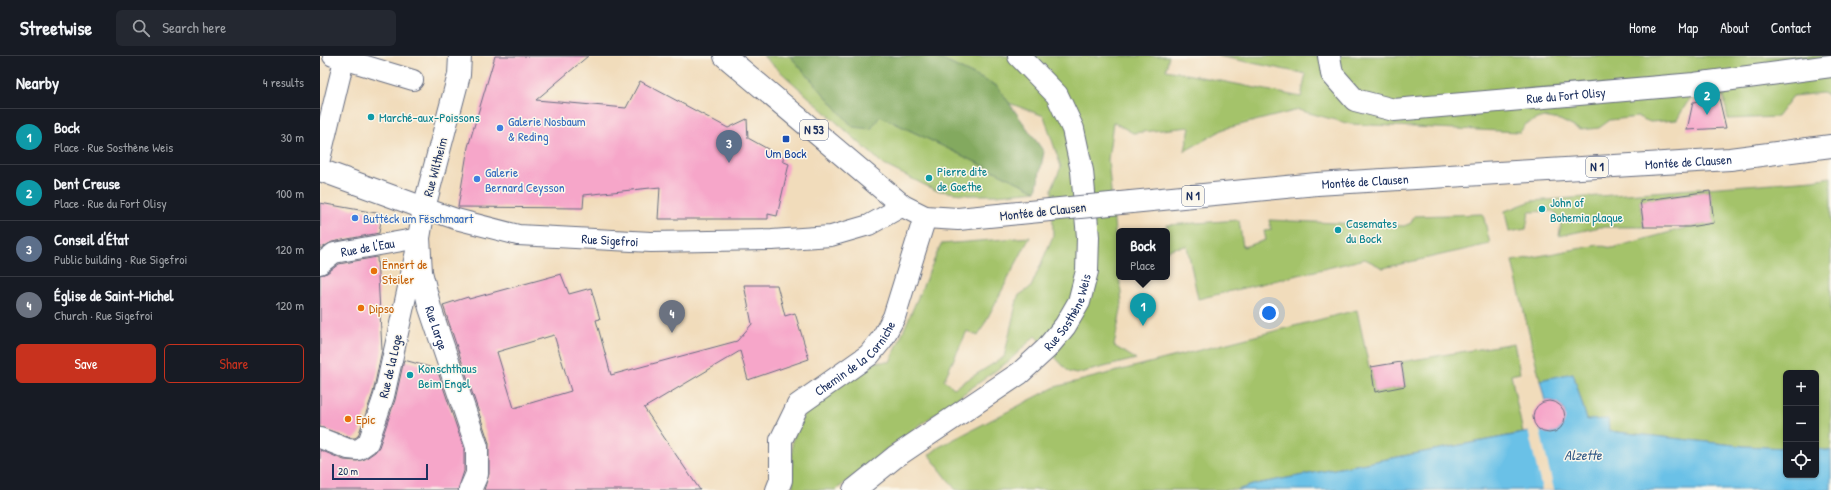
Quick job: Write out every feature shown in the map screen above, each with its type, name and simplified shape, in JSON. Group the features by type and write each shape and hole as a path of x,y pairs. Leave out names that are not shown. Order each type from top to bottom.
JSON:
{"street":[{"name":"Rue Wiltheim","path":"424,208 459,75 460,56"},
{"name":"N 53","path":"725,56 903,206"},
{"name":"Rue Sosthène Weis","path":"854,490 895,457 1020,373 1046,349 1060,332 1080,302 1087,271 1088,237 1082,171 1073,129 1057,95 1019,56"},
{"name":"Rue du Fort Olisy","path":"1329,56 1332,74 1355,100 1394,110 1694,84 1831,66"},
{"path":"320,159 341,57 413,80"},
{"name":"Montée de Clausen","path":"903,206 926,217 958,219 1317,184 1730,159 1831,146"},
{"name":"Rue Sigefroi","path":"320,170 456,219 518,234 652,242 772,240 831,236 869,225 903,206"},
{"name":"Rue Large","path":"424,208 419,238 421,272 430,308 478,447 477,474 470,490"},
{"name":"Chemin de la Corniche","path":"777,490 781,480 781,440 798,405 869,355 882,339 894,317 926,217"},
{"name":"Rue de l'Eau","path":"320,264 334,253 419,238"},
{"name":"Rue de la Loge","path":"320,438 358,450 368,443 384,396 419,238"}],"green space":[{"path":"763,56 790,56 853,127 880,116 1036,191 996,195 968,195 935,190 884,165"},
{"path":"790,56 934,56 997,86 1044,152 1036,191 880,116 871,129 853,127"},
{"path":"934,56 1169,56 1166,70 1301,97 1306,74 1218,56 1831,56 1831,97 1822,93 1793,96 1777,117 1728,119 1724,97 1706,92 1700,92 1694,95 1677,120 1650,122 1638,117 1610,120 1599,128 1580,130 1560,120 1543,117 1526,124 1520,132 1350,124 1298,110 1224,129 1185,151 1190,127 1133,133 1113,122 1108,160 1116,242 1116,280 1120,280 1122,304 1114,346 1136,359 1076,374 1069,372 1035,336 1009,361 888,448 836,490 793,490 792,441 806,410 875,362 890,362 941,244 1030,237 978,336 967,331 944,380 954,388 1004,357 1018,296 1031,287 1053,236 1052,188 1061,167 1044,116 1009,103 997,86"},
{"path":"1831,177 1831,451 1819,449 1819,370 1783,370 1783,448 1743,446 1609,431 1587,420 1573,373 1540,380 1512,261 1598,245 1612,248 1689,227 1714,223 1710,191 1640,201 1644,227 1600,227 1559,236 1561,223 1554,211 1529,212 1526,229 1509,232 1505,211 1532,201 1813,180"},
{"path":"1483,214 1490,244 1383,268 1365,259 1198,299 1187,246 1170,250 1170,228 1168,228 1167,225 1239,220 1243,247 1266,240 1264,231 1271,230 1269,220 1404,226 1411,223 1414,216"},
{"path":"1357,310 1369,367 1371,367 1375,392 1405,386 1401,362 1514,343 1520,373 1511,375 1523,433 1256,484 1237,490 956,490 929,455 939,447 1055,387"}],"water":[{"name":"Alzette","path":"1573,373 1587,420 1608,419 1609,431 1743,446 1783,448 1783,478 1819,478 1819,449 1831,451 1831,490 1237,490 1256,484 1540,430 1549,433 1557,431 1562,427 1565,413 1558,403 1545,401 1540,380"}],"pier":[{"path":"1538,428 1540,430 1554,490 1542,490 1528,430"}],"building":[{"path":"495,56 588,56 536,100 626,108 640,81 728,128 747,119 748,138 784,158 782,161 789,164 777,216 768,214 768,219 658,219 660,187 584,195 583,208 458,207 468,147"},
{"path":"1719,98 1726,128 1687,130 1693,102"},
{"path":"1710,191 1714,223 1689,227 1644,227 1640,201"},
{"path":"320,203 382,214 379,233 332,242 320,249"},
{"path":"377,257 382,350 373,393 358,436 351,438 320,427 320,275 327,273 339,264"},
{"path":"561,274 569,294 591,288 600,319 596,320 611,375 737,341 752,324 744,285 777,285 785,316 795,313 809,359 748,380 740,351 644,408 700,490 484,490 489,474 489,443 443,305 468,297 469,299","holes":["554,335 571,391 514,408 497,352"]},
{"path":"404,360 437,369 464,449 464,471 458,490 320,490 320,450 344,460 357,461 365,459 379,447 395,400"},
{"path":"1401,362 1405,386 1375,392 1371,367"},
{"path":"1546,401 1552,401 1562,408 1565,417 1564,423 1558,430 1552,433 1546,433 1536,426 1533,420 1533,414 1540,404"}],"place":[{"name":"Dent Creuse","path":"1707,115"},
{"name":"Marché-aux-Poissons","path":"371,117"},
{"name":"Galerie Nosbaum & Reding","path":"500,128"},
{"name":"Um Bock","path":"786,139"},
{"name":"Conseil d'État","path":"729,163"},
{"name":"Pierre dite de Goethe","path":"929,178"},
{"name":"Galerie Bernard Ceysson","path":"477,179"},
{"name":"John of Bohemia plaque","path":"1542,209"},
{"name":"Buttéck um Fëschmaart","path":"355,218"},
{"name":"Casemates du Bock","path":"1338,230"},
{"name":"Ënnert de Steiler","path":"374,271"},
{"name":"Dipso","path":"361,308"},
{"name":"Bock","path":"1143,326"},
{"name":"Église de Saint-Michel","path":"672,333"},
{"name":"Konschthaus Beim Engel","path":"410,375"},
{"name":"Epic","path":"348,419"}]}
